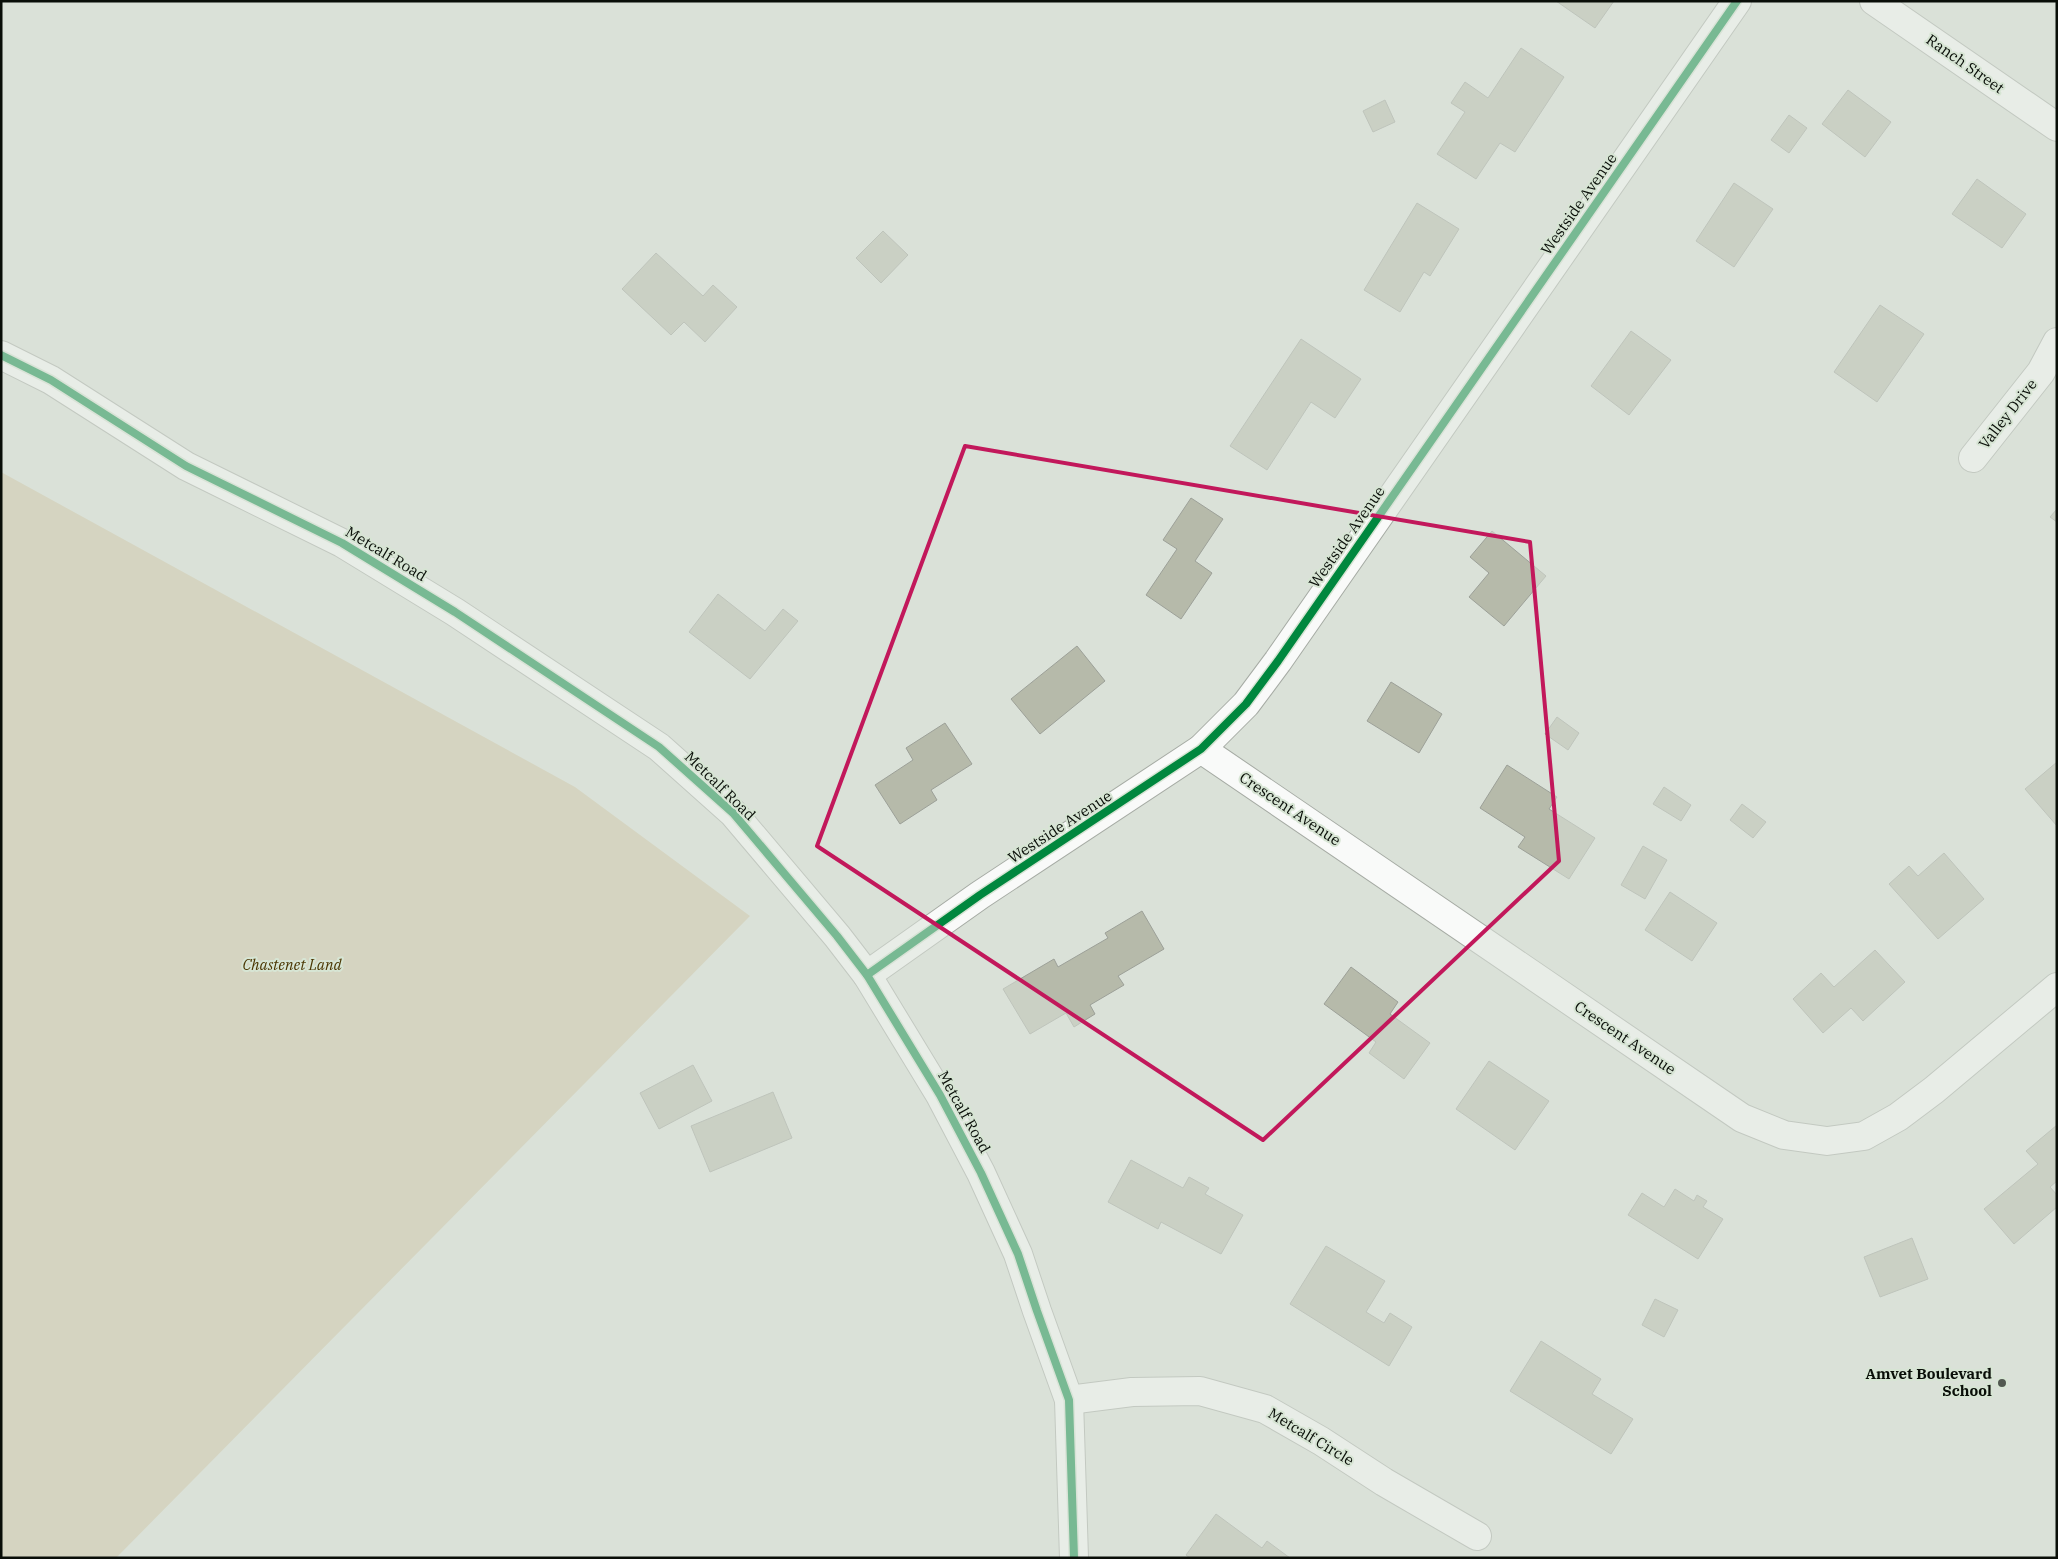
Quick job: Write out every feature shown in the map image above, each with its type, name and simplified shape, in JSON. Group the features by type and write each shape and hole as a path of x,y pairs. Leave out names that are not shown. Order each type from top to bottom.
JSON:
{"street":[{"name":"Westside Avenue","path":"867,975 980,895 1201,749 1246,704 1278,661 1737,1"},
{"name":"Ranch Street","path":"1874,1 2057,128"},
{"name":"Valley Drive","path":"1973,458 2041,372 2057,342"},
{"name":"Metcalf Road","path":"1,355 51,380 186,466 342,543 456,612 659,747 732,812 837,936 867,975 940,1095 981,1172 1018,1254 1069,1400 1074,1558"},
{"name":"Crescent Avenue","path":"1201,749 1742,1118 1784,1135 1827,1141 1864,1136 1898,1117 1934,1090 2057,987"},
{"name":"Metcalf Circle","path":"1069,1400 1132,1392 1200,1391 1265,1409 1477,1536"}],"highlighted area":[{"path":"965,446 1530,542 1559,861 1263,1140 817,846"}],"green space":[{"name":"Chastenet Land","path":"1,472 575,787 750,916 116,1558 1,1558"}],"building":[{"path":"1556,1 1614,1 1595,28"},
{"path":"1521,48 1564,77 1515,152 1500,143 1476,179 1437,154 1465,112 1451,103 1465,82 1488,98"},
{"path":"1848,90 1891,122 1865,157 1822,124"},
{"path":"1385,100 1395,122 1373,132 1363,111"},
{"path":"1789,115 1807,128 1789,153 1771,140"},
{"path":"1977,179 2026,214 2002,248 1952,214"},
{"path":"1734,183 1773,209 1734,267 1696,241"},
{"path":"1417,203 1459,229 1430,276 1424,272 1400,312 1364,290"},
{"path":"883,231 908,255 881,283 856,258"},
{"path":"656,253 703,296 713,285 737,307 705,342 684,322 671,335 622,289"},
{"path":"1880,305 1924,334 1877,402 1834,372"},
{"path":"1631,331 1671,360 1629,415 1591,386"},
{"path":"1301,339 1361,379 1335,418 1311,402 1267,470 1230,446"},
{"path":"1191,498 1223,519 1195,561 1212,573 1181,619 1146,595 1177,549 1163,540"},
{"path":"2057,509 2057,522 2050,517"},
{"path":"1492,531 1546,576 1504,626 1469,597 1489,573 1470,557"},
{"path":"718,594 765,631 783,609 798,621 750,679 689,632"},
{"path":"1077,646 1105,681 1040,734 1011,699"},
{"path":"1391,682 1442,714 1419,753 1367,721"},
{"path":"1557,717 1579,733 1568,750 1545,734"},
{"path":"945,723 972,764 931,790 937,800 900,824 875,785 913,760 906,748"},
{"path":"2057,762 2057,826 2025,789"},
{"path":"1507,765 1557,797 1549,809 1595,838 1569,879 1518,847 1525,837 1480,808"},
{"path":"1664,787 1691,805 1681,821 1653,804"},
{"path":"1742,804 1766,822 1753,838 1730,820"},
{"path":"1643,846 1667,860 1645,899 1621,885"},
{"path":"1944,853 1984,899 1938,939 1889,884 1909,866 1918,876"},
{"path":"1670,892 1717,923 1692,961 1645,930"},
{"path":"1142,911 1164,949 1118,976 1124,985 1090,1005 1095,1014 1074,1027 1066,1013 1030,1034 1003,989 1054,959 1058,967 1108,938 1105,933"},
{"path":"1875,950 1905,982 1863,1021 1851,1008 1823,1033 1793,999 1821,973 1834,987"},
{"path":"1351,967 1398,1002 1390,1014 1430,1043 1404,1079 1369,1053 1376,1042 1324,1004"},
{"path":"1489,1061 1549,1101 1515,1150 1456,1109"},
{"path":"693,1065 712,1101 659,1129 640,1093"},
{"path":"773,1092 792,1138 710,1172 691,1126"},
{"path":"2057,1125 2057,1181 2050,1187 2057,1195 2057,1207 2014,1244 1984,1209 2038,1164 2026,1151"},
{"path":"1131,1160 1183,1188 1189,1177 1209,1188 1205,1194 1243,1215 1221,1254 1161,1222 1158,1229 1108,1202"},
{"path":"1675,1189 1694,1201 1697,1195 1707,1201 1703,1207 1723,1219 1698,1259 1628,1215 1642,1193 1664,1207"},
{"path":"1912,1238 1928,1279 1880,1297 1864,1257"},
{"path":"1326,1246 1385,1281 1366,1312 1384,1323 1390,1313 1412,1327 1389,1366 1290,1304"},
{"path":"1655,1299 1678,1310 1664,1337 1642,1325"},
{"path":"1541,1341 1601,1379 1592,1394 1633,1419 1611,1454 1510,1391"},
{"path":"1216,1514 1262,1548 1267,1541 1290,1558 1190,1558 1186,1555"}],"cycle path":[{"path":"867,975 980,895 1201,749 1246,704 1278,661 1737,1"},
{"path":"1,355 51,380 186,466 342,543 455,612 659,747 733,813 837,936 867,975 940,1095 981,1173 1018,1254 1069,1400 1074,1558"}],"place":[{"name":"Amvet Boulevard School","path":"2002,1383"}]}
